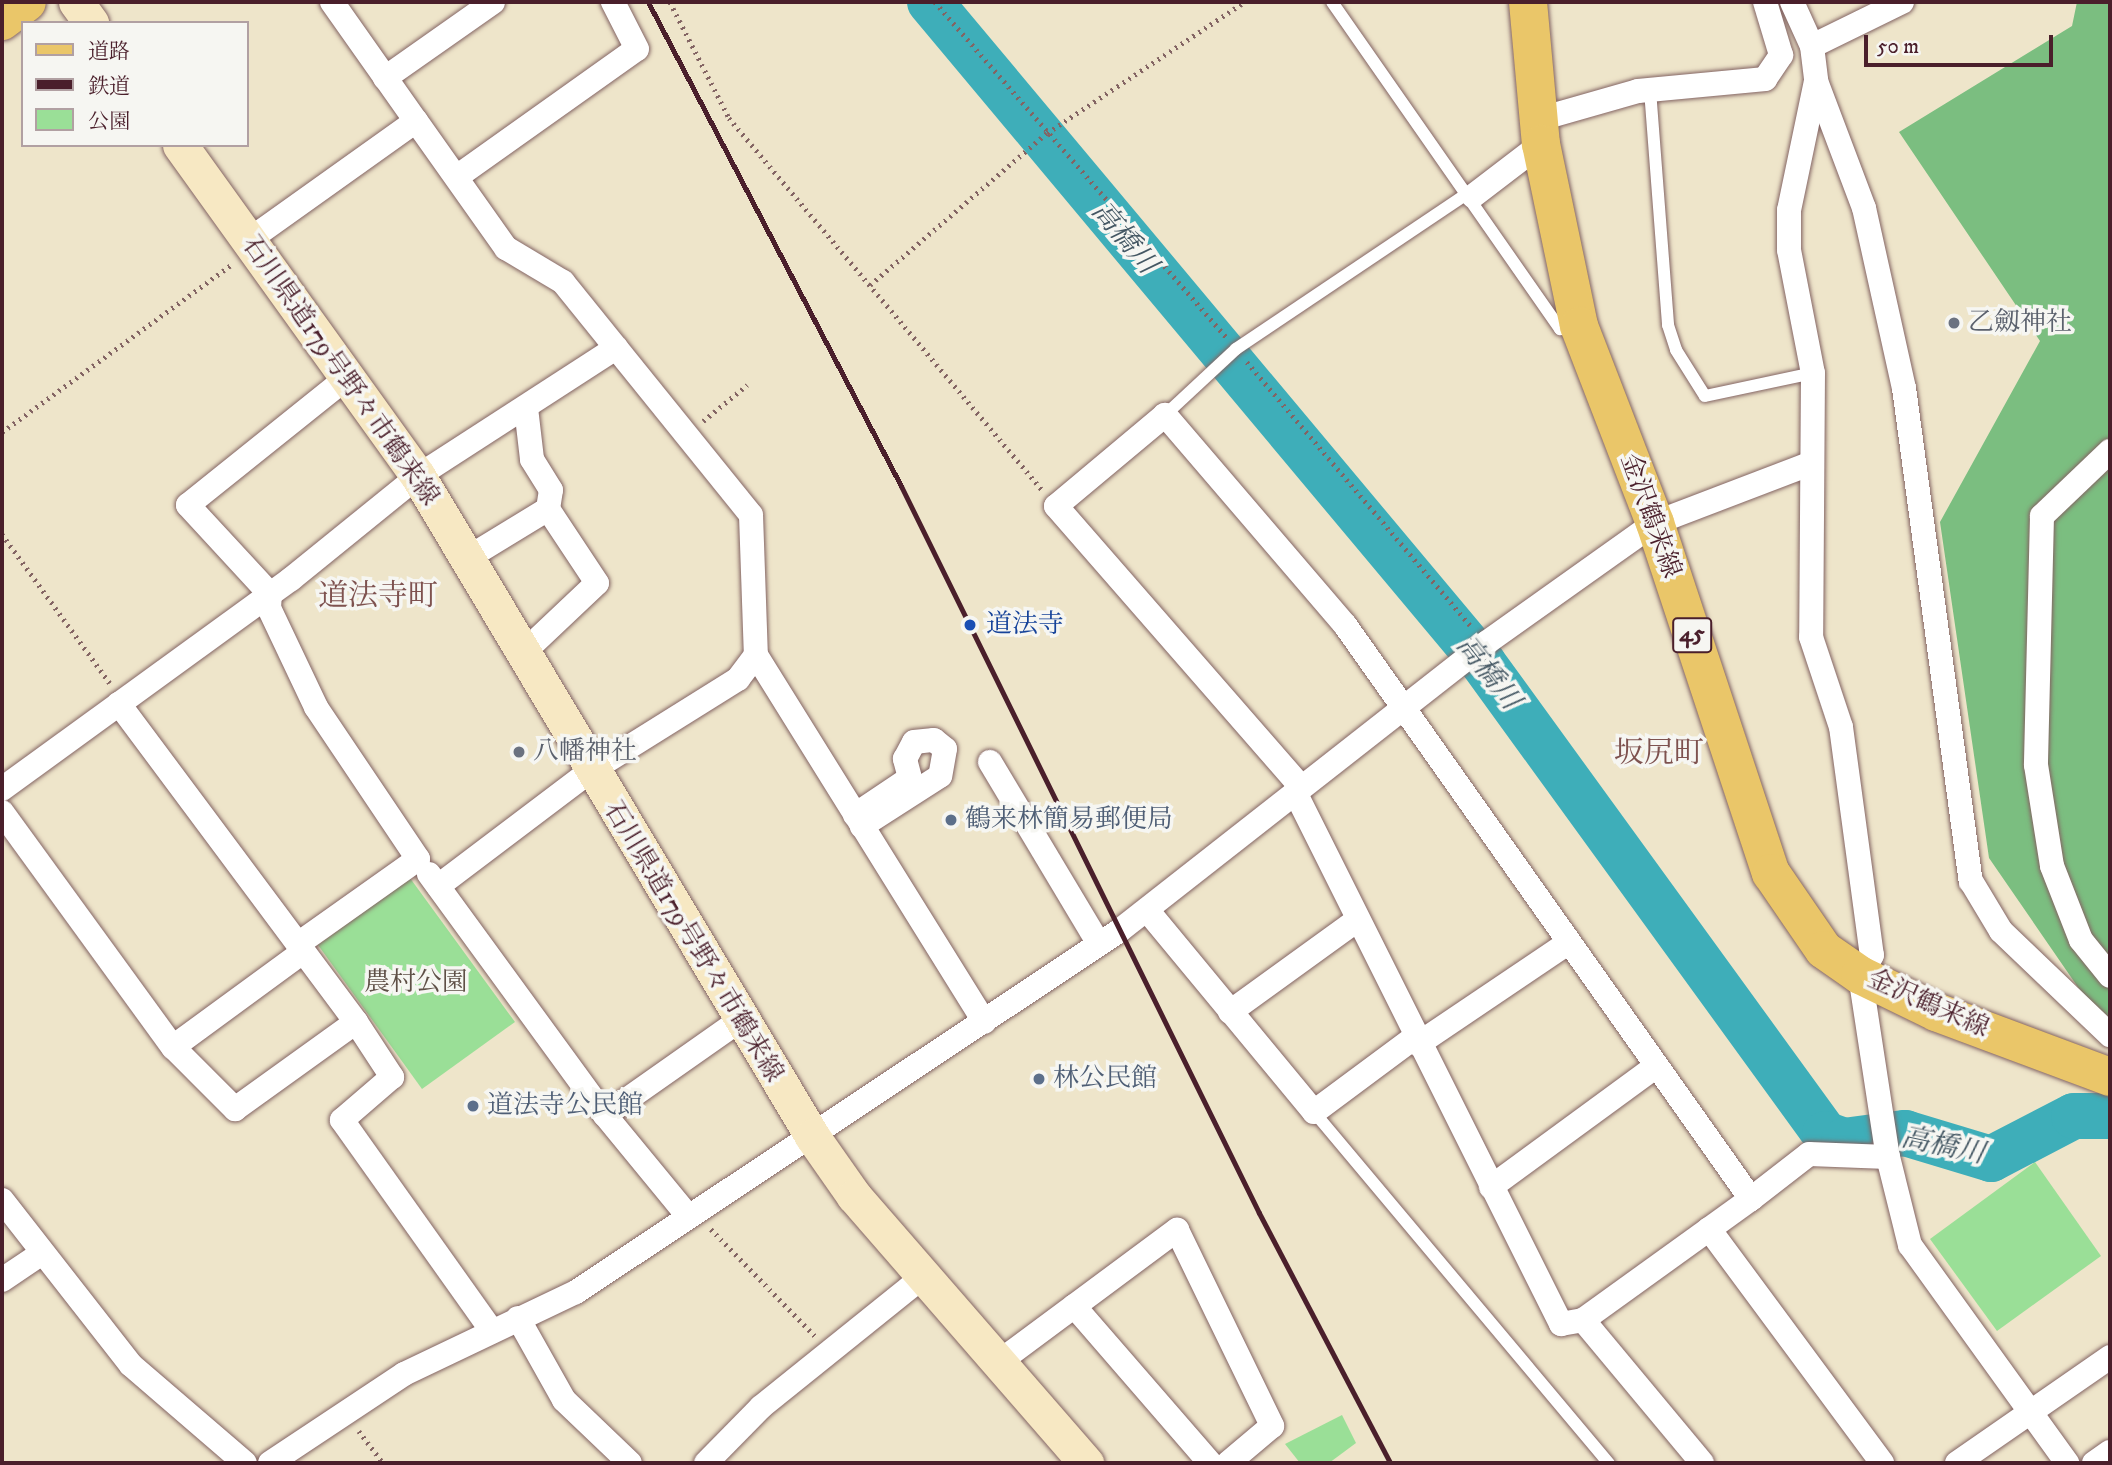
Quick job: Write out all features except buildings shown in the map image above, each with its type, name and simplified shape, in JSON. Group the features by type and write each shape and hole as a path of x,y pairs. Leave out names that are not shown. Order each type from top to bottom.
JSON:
{"main road":[{"path":"2,21 27,2"},
{"path":"76,2 90,21"},
{"name":"金沢鶴来線","path":"1528,2 1540,131 1579,326 1655,523 1771,873 1825,950 1860,975 1936,1012 2110,1077"},
{"name":"石川県道179号野々市鶴来線","path":"181,147 349,376 418,476 589,772 812,1136 925,1275 1086,1463"}],"street":[{"path":"332,2 458,176 506,248 563,282 751,515 756,655 984,1022"},
{"path":"385,78 493,2"},
{"path":"458,176 637,49 613,2"},
{"path":"1469,196 1540,131 1650,90 1765,79 1781,55 1765,2"},
{"path":"1792,2 1812,46 1816,81 1864,208 1905,388 1971,881 2001,931 2110,1035"},
{"path":"1812,46 1902,2"},
{"path":"1816,81 1789,210 1789,250 1813,373 1807,465 1811,637 1841,727 1872,955 1860,975 1886,1142 1910,1245 2067,1463"},
{"path":"252,244 416,121"},
{"path":"2,789 270,594 418,476 616,348"},
{"path":"349,376 188,505 270,594 269,608 316,707 418,859 604,1115 687,1215"},
{"path":"522,654 597,583 548,509 551,490 532,459 526,408"},
{"path":"1751,1199 1655,1067 1345,625 1165,415 1056,506 1298,790 1416,1041 1560,1324 1583,1320 1751,1199 1809,1154 1886,1142"},
{"path":"2110,451 2042,516 2036,765 2052,866 2081,940 2110,976"},
{"path":"270,1463 344,1410 492,1331 576,1293 687,1215 812,1136 1099,944 1147,910 1478,649 1655,523 1807,465"},
{"path":"466,559 548,509"},
{"path":"438,886 589,772 738,679 756,655"},
{"path":"119,704 356,1022 393,1077 342,1120 492,1331"},
{"path":"990,762 1099,944"},
{"path":"2,812 173,1047 235,1109 356,1022"},
{"path":"173,1047 418,859"},
{"path":"1147,910 1314,1112 1416,1041 1568,943"},
{"path":"1230,1012 1357,920"},
{"path":"604,1115 740,1020"},
{"path":"1490,1187 1655,1067"},
{"path":"2,1200 39,1255 131,1365 245,1463"},
{"path":"1709,1229 1882,1463"},
{"path":"999,1362 1177,1230 1272,1426 1228,1463"},
{"path":"2,1280 39,1255"},
{"path":"706,1463 830,1352 925,1275"},
{"path":"1074,1306 1210,1463"},
{"path":"518,1318 564,1400 630,1463"},
{"path":"1583,1320 1702,1463"},
{"path":"1957,1463 2110,1357"},
{"path":"2094,1463 2110,1452"}],"lane":[{"path":"1332,2 1560,329 1579,326"},
{"path":"1650,90 1675,349 1705,396 1813,373"},
{"path":"1165,415 1233,351 1469,196"},
{"path":"1314,1112 1609,1463"}],"path":[{"path":"670,2 729,118 1056,506"},
{"path":"935,2 1233,351 1478,649"},
{"path":"870,285 1046,134 1244,2"},
{"path":"2,432 252,244"},
{"path":"686,435 747,385"},
{"path":"2,534 107,676 119,704"},
{"path":"687,1215 702,1220 830,1352"},
{"path":"344,1410 383,1463"}],"green space":[{"path":"2077,2 2110,2 2110,1018 2084,996 1989,858 1940,522 2040,341 1899,132 2072,26"},
{"name":"農村公園","path":"410,878 515,1022 422,1089 318,945"},
{"path":"2035,1162 2101,1256 1997,1331 1930,1239"},
{"path":"1342,1415 1356,1443 1329,1463 1300,1463 1285,1444"}],"waterway":[{"name":"高橋川","path":"930,2 1483,663 1825,1134 1844,1141 1905,1133 1991,1159 2074,1116 2110,1116"}],"railway":[{"path":"648,2 901,486 1259,1213 1390,1463"}],"place":[{"name":"乙劔神社","path":"1954,323"},
{"name":"道法寺","path":"970,625"},
{"name":"八幡神社","path":"519,752"},
{"name":"鶴来林簡易郵便局","path":"951,820"},
{"name":"林公民館","path":"1039,1079"},
{"name":"道法寺公民館","path":"473,1106"}],"district":[{"name":"道法寺町","path":"378,597"},
{"name":"坂尻町","path":"1659,754"}]}
